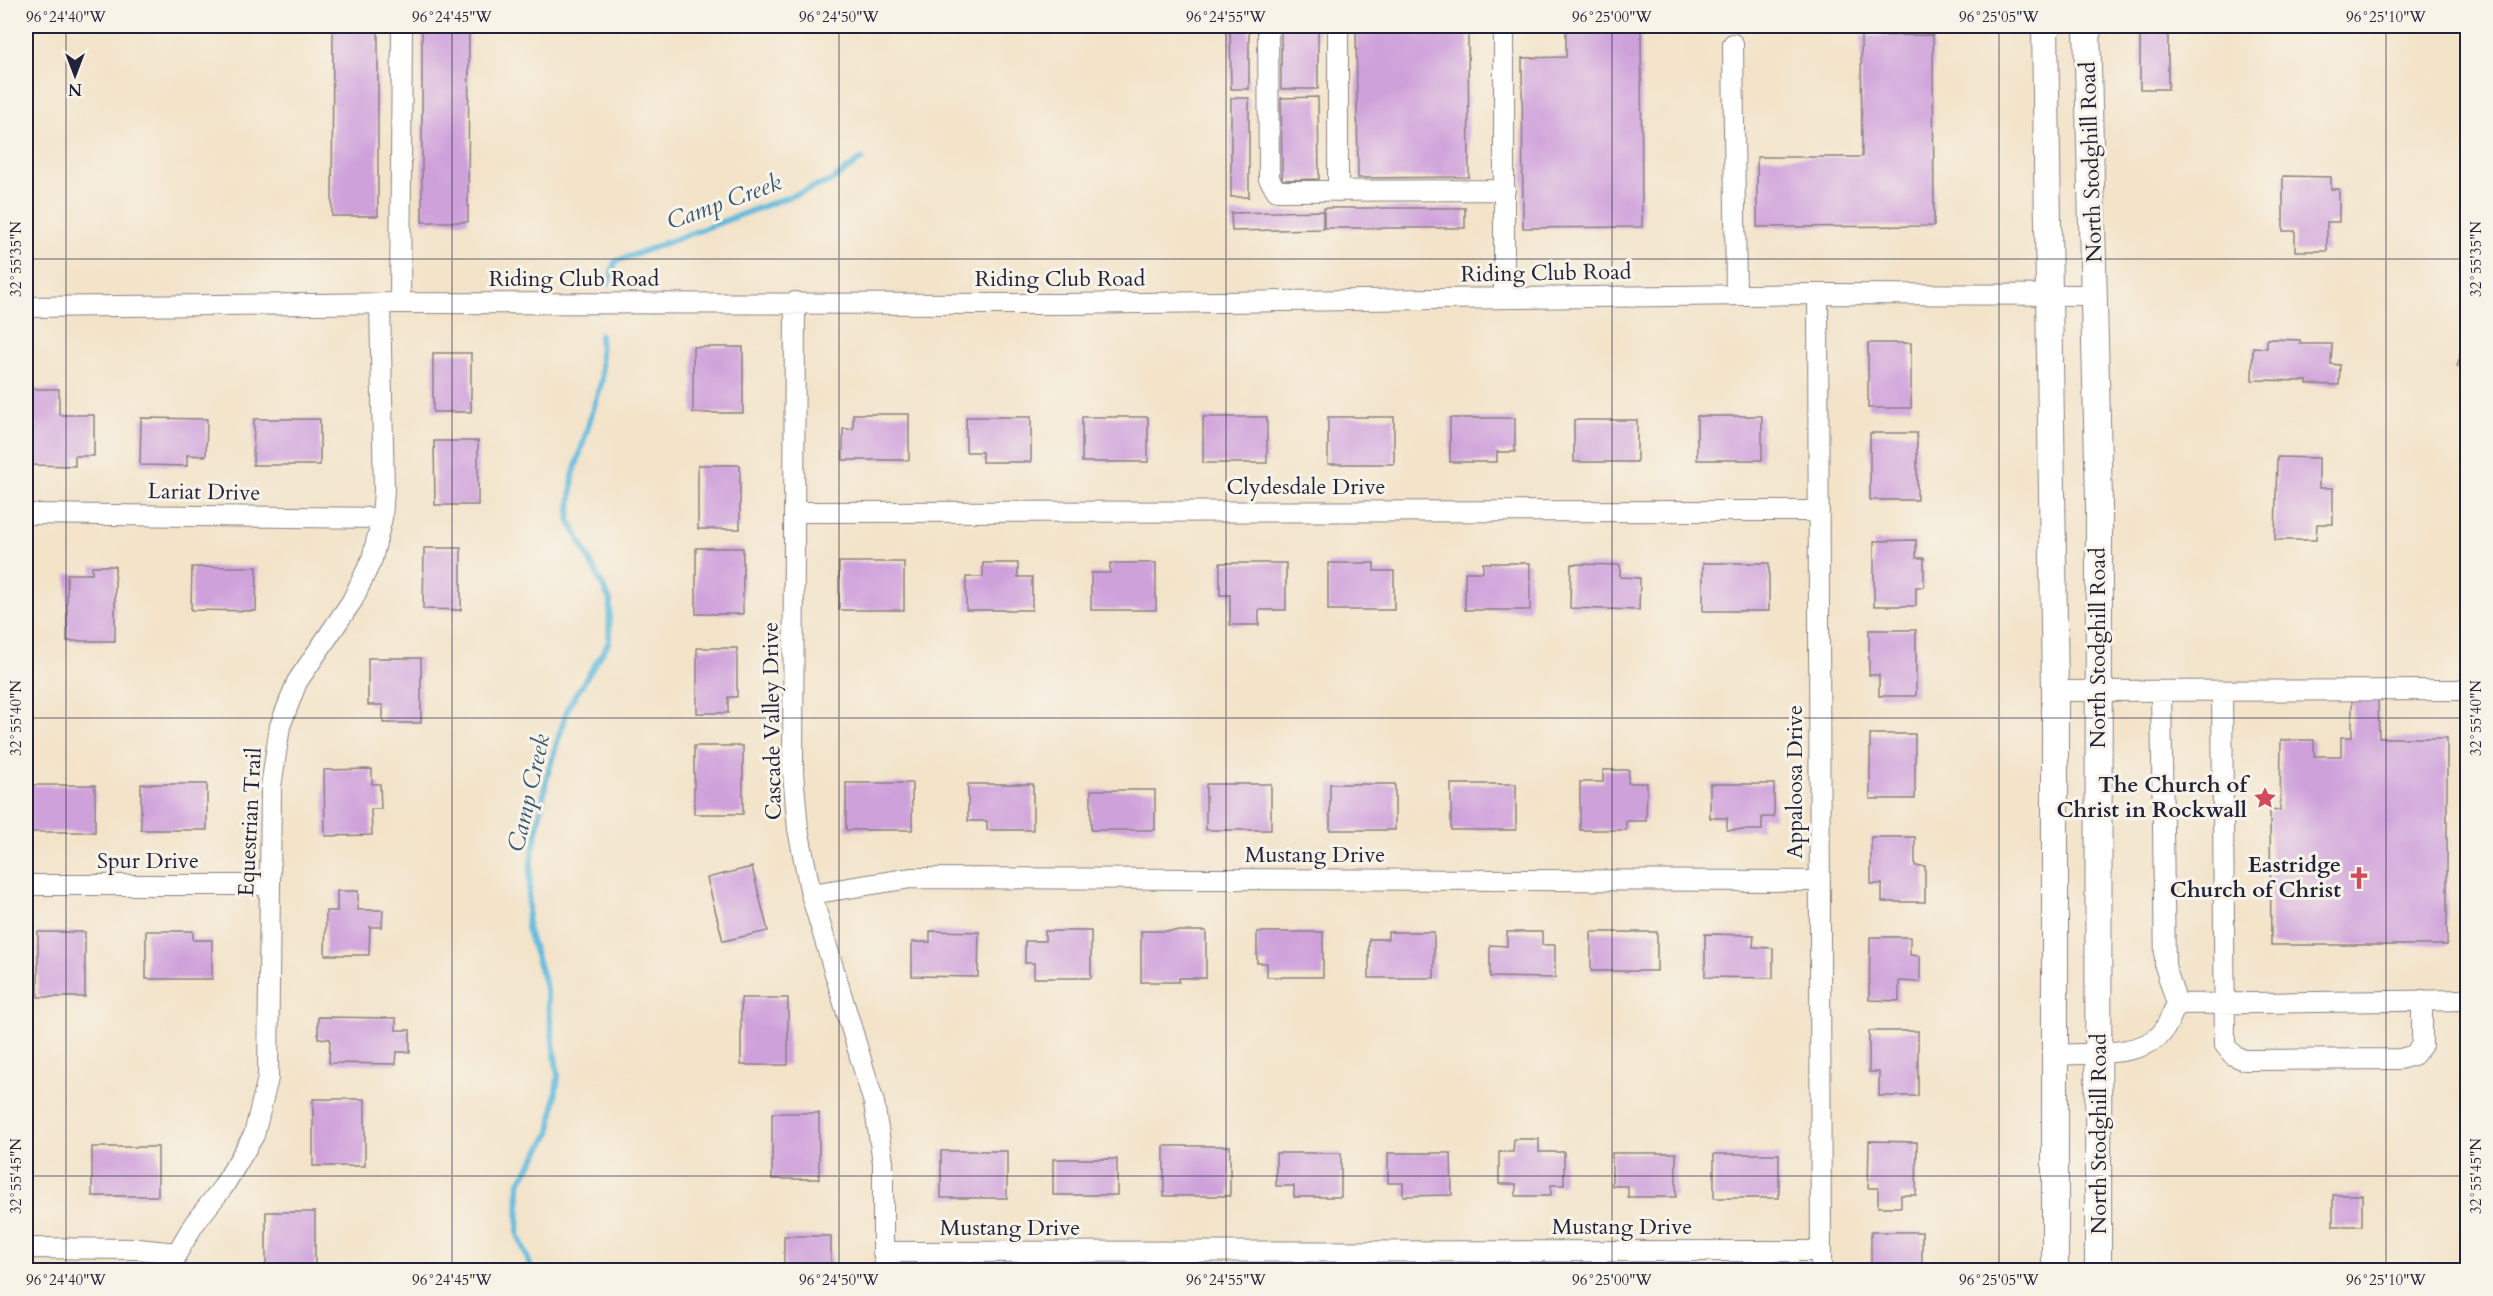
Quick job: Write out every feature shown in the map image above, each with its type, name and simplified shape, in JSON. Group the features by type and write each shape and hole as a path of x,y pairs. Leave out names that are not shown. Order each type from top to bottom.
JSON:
{"main road":[{"name":"North Stodghill Road","path":"2045,26 2055,691 2055,1270"},
{"name":"North Stodghill Road","path":"2087,26 2099,500 2098,1270"}],"street":[{"name":"Equestrian Trail","path":"174,1262 194,1224 223,1187 254,1135 268,1078 271,787 280,726 297,682 352,601 372,559 382,518 402,26"},
{"path":"1268,26 1269,179 1277,191 1505,190"},
{"path":"1338,26 1338,191"},
{"path":"1504,26 1504,298"},
{"path":"1733,44 1737,295"},
{"name":"Riding Club Road","path":"26,307 390,303 1063,304 1818,294 2095,295"},
{"name":"Appaloosa Drive","path":"1818,294 1821,1270"},
{"name":"Cascade Valley Drive","path":"795,302 793,773 798,829 811,894 874,1103 883,1162 885,1261"},
{"name":"Clydesdale Drive","path":"794,512 1819,511"},
{"name":"Lariat Drive","path":"26,514 382,518"},
{"path":"2055,691 2468,690"},
{"path":"2055,1055 2128,1050 2145,1045 2162,1034 2177,1004 2166,966 2161,691"},
{"path":"2222,691 2225,1045 2233,1055 2244,1060 2400,1059 2414,1055 2422,1045 2422,1000"},
{"name":"Mustang Drive","path":"811,894 911,878 1820,881"},
{"name":"Spur Drive","path":"26,885 270,885"},
{"path":"2177,1004 2468,1000"},
{"path":"26,1248 138,1249 174,1262"},
{"name":"Mustang Drive","path":"885,1261 1821,1251"}],"building":[{"path":"333,26 378,26 378,216 332,216"},
{"path":"422,26 469,26 468,222 422,222"},
{"path":"1230,26 1249,26 1249,89 1231,89"},
{"path":"1281,26 1318,26 1318,89 1281,89"},
{"path":"1356,26 1468,26 1469,177 1358,178"},
{"path":"1566,26 1641,26 1642,227 1523,228 1522,58 1566,57"},
{"path":"2140,26 2168,26 2168,89 2140,89"},
{"path":"1933,35 1934,226 1757,227 1757,157 1862,157 1861,36"},
{"path":"1318,97 1319,179 1282,180 1281,98"},
{"path":"1231,98 1249,98 1249,197 1231,197"},
{"path":"2283,176 2331,177 2331,189 2339,189 2339,222 2327,222 2327,251 2295,251 2295,231 2283,231"},
{"path":"1324,208 1465,208 1465,228 1324,228"},
{"path":"1323,211 1323,229 1232,231 1231,213"},
{"path":"2468,333 2468,370 2457,367"},
{"path":"2267,339 2300,340 2300,344 2332,344 2331,364 2340,365 2339,385 2307,384 2307,381 2252,380 2253,347 2267,348"},
{"path":"1868,343 1911,343 1911,408 1868,408"},
{"path":"693,347 743,347 743,413 693,413"},
{"path":"433,353 471,353 471,412 433,412"},
{"path":"29,389 59,389 59,415 94,415 94,456 75,456 75,466 28,465"},
{"path":"853,414 909,414 909,460 843,460 843,429 853,429"},
{"path":"1697,416 1762,416 1762,460 1697,460"},
{"path":"966,417 1031,417 1031,462 982,462 982,452 966,452"},
{"path":"1082,417 1148,417 1148,462 1082,462"},
{"path":"1203,417 1267,417 1267,463 1203,463"},
{"path":"1328,417 1394,417 1394,464 1328,464"},
{"path":"141,418 207,419 206,456 187,455 187,466 140,465"},
{"path":"1450,418 1515,418 1515,452 1497,452 1497,462 1450,462"},
{"path":"254,419 320,419 320,465 253,465"},
{"path":"1574,420 1637,420 1637,462 1574,462"},
{"path":"1870,433 1917,433 1917,500 1870,500"},
{"path":"434,441 478,441 478,505 435,505"},
{"path":"2277,457 2319,458 2319,488 2333,488 2333,524 2317,524 2316,540 2275,540"},
{"path":"698,465 740,465 740,529 698,529"},
{"path":"1916,540 1916,558 1924,558 1924,587 1916,587 1916,606 1874,606 1874,541"},
{"path":"424,548 461,548 461,610 423,609"},
{"path":"696,548 743,548 743,614 696,614"},
{"path":"839,562 904,562 904,610 839,610"},
{"path":"983,563 1018,563 1018,577 1032,577 1032,610 966,610 966,577 983,577"},
{"path":"1110,563 1156,563 1156,610 1091,610 1091,573 1110,573"},
{"path":"1220,563 1286,563 1286,610 1259,610 1259,625 1230,625 1230,595 1220,595"},
{"path":"1328,563 1374,563 1374,571 1394,571 1394,610 1328,610"},
{"path":"1483,563 1530,563 1530,610 1465,610 1465,572 1483,572"},
{"path":"1703,563 1769,563 1769,611 1703,611"},
{"path":"1571,564 1620,565 1620,577 1640,578 1639,610 1570,608"},
{"path":"92,566 115,566 115,641 67,641 67,574 92,574"},
{"path":"192,567 257,567 256,611 191,610"},
{"path":"1869,630 1916,630 1916,696 1879,696 1879,675 1869,675"},
{"path":"697,648 737,648 737,697 728,697 728,713 697,713"},
{"path":"368,658 421,658 421,723 383,723 383,705 368,705"},
{"name":"Eastridge Church of Christ","path":"2352,700 2378,700 2379,738 2447,738 2447,945 2271,945 2270,811 2280,810 2281,740 2314,740 2314,756 2341,756 2341,737 2352,737"},
{"path":"1870,734 1915,734 1915,799 1870,799"},
{"path":"694,746 743,746 743,814 694,814"},
{"path":"372,769 372,784 380,784 381,809 371,809 372,835 325,836 324,770"},
{"path":"1603,770 1629,770 1628,783 1647,783 1646,821 1626,821 1626,830 1580,830 1580,782 1603,782"},
{"path":"846,783 912,783 912,830 846,830"},
{"path":"141,784 207,784 207,830 141,830"},
{"path":"968,784 1033,784 1033,830 987,830 987,821 968,821"},
{"path":"1206,784 1271,784 1271,830 1206,830"},
{"path":"1330,784 1395,784 1395,830 1330,830"},
{"path":"1451,784 1516,784 1516,830 1451,830"},
{"path":"1710,784 1774,784 1774,817 1762,817 1762,830 1727,830 1727,818 1710,818"},
{"path":"29,785 95,785 95,832 29,832"},
{"path":"1091,790 1155,790 1155,830 1091,830"},
{"path":"1871,837 1915,837 1915,866 1925,866 1925,902 1882,902 1882,884 1871,884"},
{"path":"752,867 768,931 723,941 707,878"},
{"path":"337,891 358,891 358,910 383,910 382,927 370,927 369,955 325,955 326,911 337,911"},
{"path":"146,931 193,931 193,940 212,940 212,979 146,979"},
{"path":"930,931 979,932 978,977 912,976 912,942 930,942"},
{"path":"1045,931 1091,931 1091,978 1034,978 1034,963 1025,963 1025,941 1045,941"},
{"path":"1141,931 1206,931 1206,978 1179,978 1179,982 1141,982"},
{"path":"38,932 85,932 85,997 38,997"},
{"path":"1257,932 1323,932 1323,977 1267,977 1267,963 1257,963"},
{"path":"1388,932 1434,932 1434,978 1369,978 1369,939 1388,939"},
{"path":"1507,932 1542,932 1542,945 1555,945 1555,978 1490,977 1490,945 1507,946"},
{"path":"1591,932 1657,932 1657,971 1591,971"},
{"path":"1705,934 1754,935 1753,947 1773,948 1773,978 1705,977"},
{"path":"1870,937 1910,937 1910,955 1920,956 1920,982 1899,981 1899,1001 1869,1000"},
{"path":"741,998 788,998 788,1065 741,1065"},
{"path":"318,1017 396,1018 396,1030 410,1030 410,1052 397,1052 396,1064 329,1063 330,1039 318,1038"},
{"path":"1869,1031 1918,1031 1918,1096 1879,1096 1879,1072 1869,1072"},
{"path":"313,1099 365,1099 365,1166 313,1166"},
{"path":"772,1113 819,1113 819,1179 772,1179"},
{"path":"1514,1139 1539,1139 1539,1152 1564,1152 1564,1185 1551,1185 1551,1196 1516,1196 1516,1184 1499,1184 1499,1152 1513,1152"},
{"path":"1869,1141 1917,1142 1916,1195 1901,1195 1901,1207 1878,1207 1878,1188 1868,1188"},
{"path":"1164,1146 1230,1146 1230,1196 1164,1196"},
{"path":"92,1147 158,1147 158,1196 92,1196"},
{"path":"941,1151 1007,1151 1007,1198 941,1198"},
{"path":"1276,1153 1341,1153 1341,1197 1294,1197 1294,1186 1276,1186"},
{"path":"1388,1153 1451,1153 1452,1195 1403,1196 1403,1183 1388,1183"},
{"path":"1612,1153 1676,1153 1676,1197 1628,1197 1628,1186 1612,1186"},
{"path":"1714,1154 1779,1154 1779,1198 1714,1198"},
{"path":"1053,1159 1117,1159 1117,1195 1053,1195"},
{"path":"2333,1195 2362,1195 2362,1226 2333,1226"},
{"path":"266,1212 315,1212 315,1270 266,1270"},
{"path":"1871,1232 1922,1232 1922,1270 1871,1270"},
{"path":"784,1236 831,1236 831,1270 784,1270"}],"waterway":[{"name":"Camp Creek","path":"609,283 615,262 831,181 862,159"},
{"name":"Camp Creek","path":"532,1270 518,1234 519,1184 550,1133 558,1077 545,983 527,928 531,862 547,776 568,707 609,642 610,600 569,520 573,476 602,380 600,335"}],"place":[{"name":"The Church of Christ in Rockwall","path":"2265,798"},
{"name":"Eastridge Church of Christ","path":"2359,878"}]}
